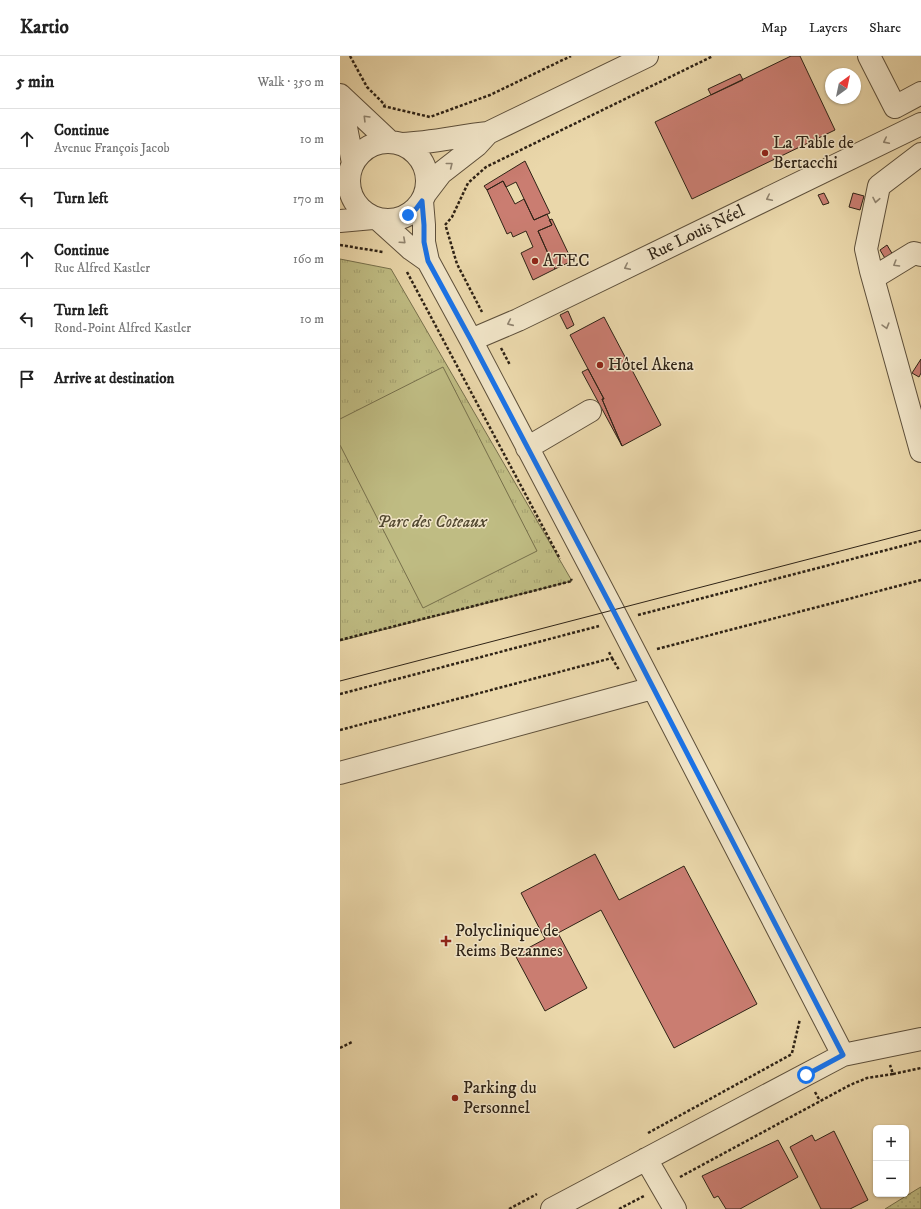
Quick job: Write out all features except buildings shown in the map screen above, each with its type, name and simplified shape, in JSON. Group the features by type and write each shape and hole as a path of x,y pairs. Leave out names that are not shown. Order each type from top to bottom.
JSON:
{"street":[{"path":"348,171 359,154 368,147 379,143 424,143 466,135 488,133 647,56"},
{"path":"869,56 895,107 919,97"},
{"path":"340,96 396,143 414,152 424,164 427,179 423,198 424,225 417,255"},
{"path":"340,96 348,184 352,198 361,210 376,219 417,255 471,340 843,1055"},
{"name":"Rue Louis Néel","path":"471,340 921,124"},
{"path":"340,221 376,219 394,220 408,215 416,209 441,173 477,145 488,133"},
{"path":"921,154 879,186 866,249 921,451"},
{"path":"873,278 914,253 921,255"},
{"path":"527,448 590,411"},
{"path":"340,773 653,688"},
{"path":"552,1209 843,1055 921,1039"},
{"path":"646,1159 676,1209"}],"path":[{"path":"350,56 367,87 385,105"},
{"path":"361,113 372,108 385,105 430,117 490,95 570,56"},
{"path":"417,255 452,217 468,183 486,167 713,56"},
{"path":"445,224 458,264 492,331"},
{"path":"340,245 380,252 417,255"},
{"path":"417,255 561,560"},
{"path":"340,640 572,581 568,574"},
{"path":"340,1048 352,1042"},
{"path":"885,1046 892,1074"},
{"path":"619,1209 850,1085 867,1078 921,1068"}],"green space":[{"name":"Parc des Coteaux","path":"340,259 391,269 572,581 340,641"},
{"path":"443,367 537,551 423,608 340,445 340,419"},
{"path":"921,1187 921,1209 885,1209 904,1197 909,1197 909,1194"}],"tram line":[{"path":"340,681 921,530"}],"place":[{"name":"La Table de Bertacchi","path":"765,153"},
{"name":"ATEC","path":"535,261"},
{"name":"Hôtel Akena","path":"600,365"},
{"name":"Polyclinique de Reims Bezannes","path":"446,941"},
{"name":"Parking du Personnel","path":"455,1098"}],"route":[{"path":"408,215 416,209 422,201 424,242 428,261 613,610 843,1055 806,1075"}]}
